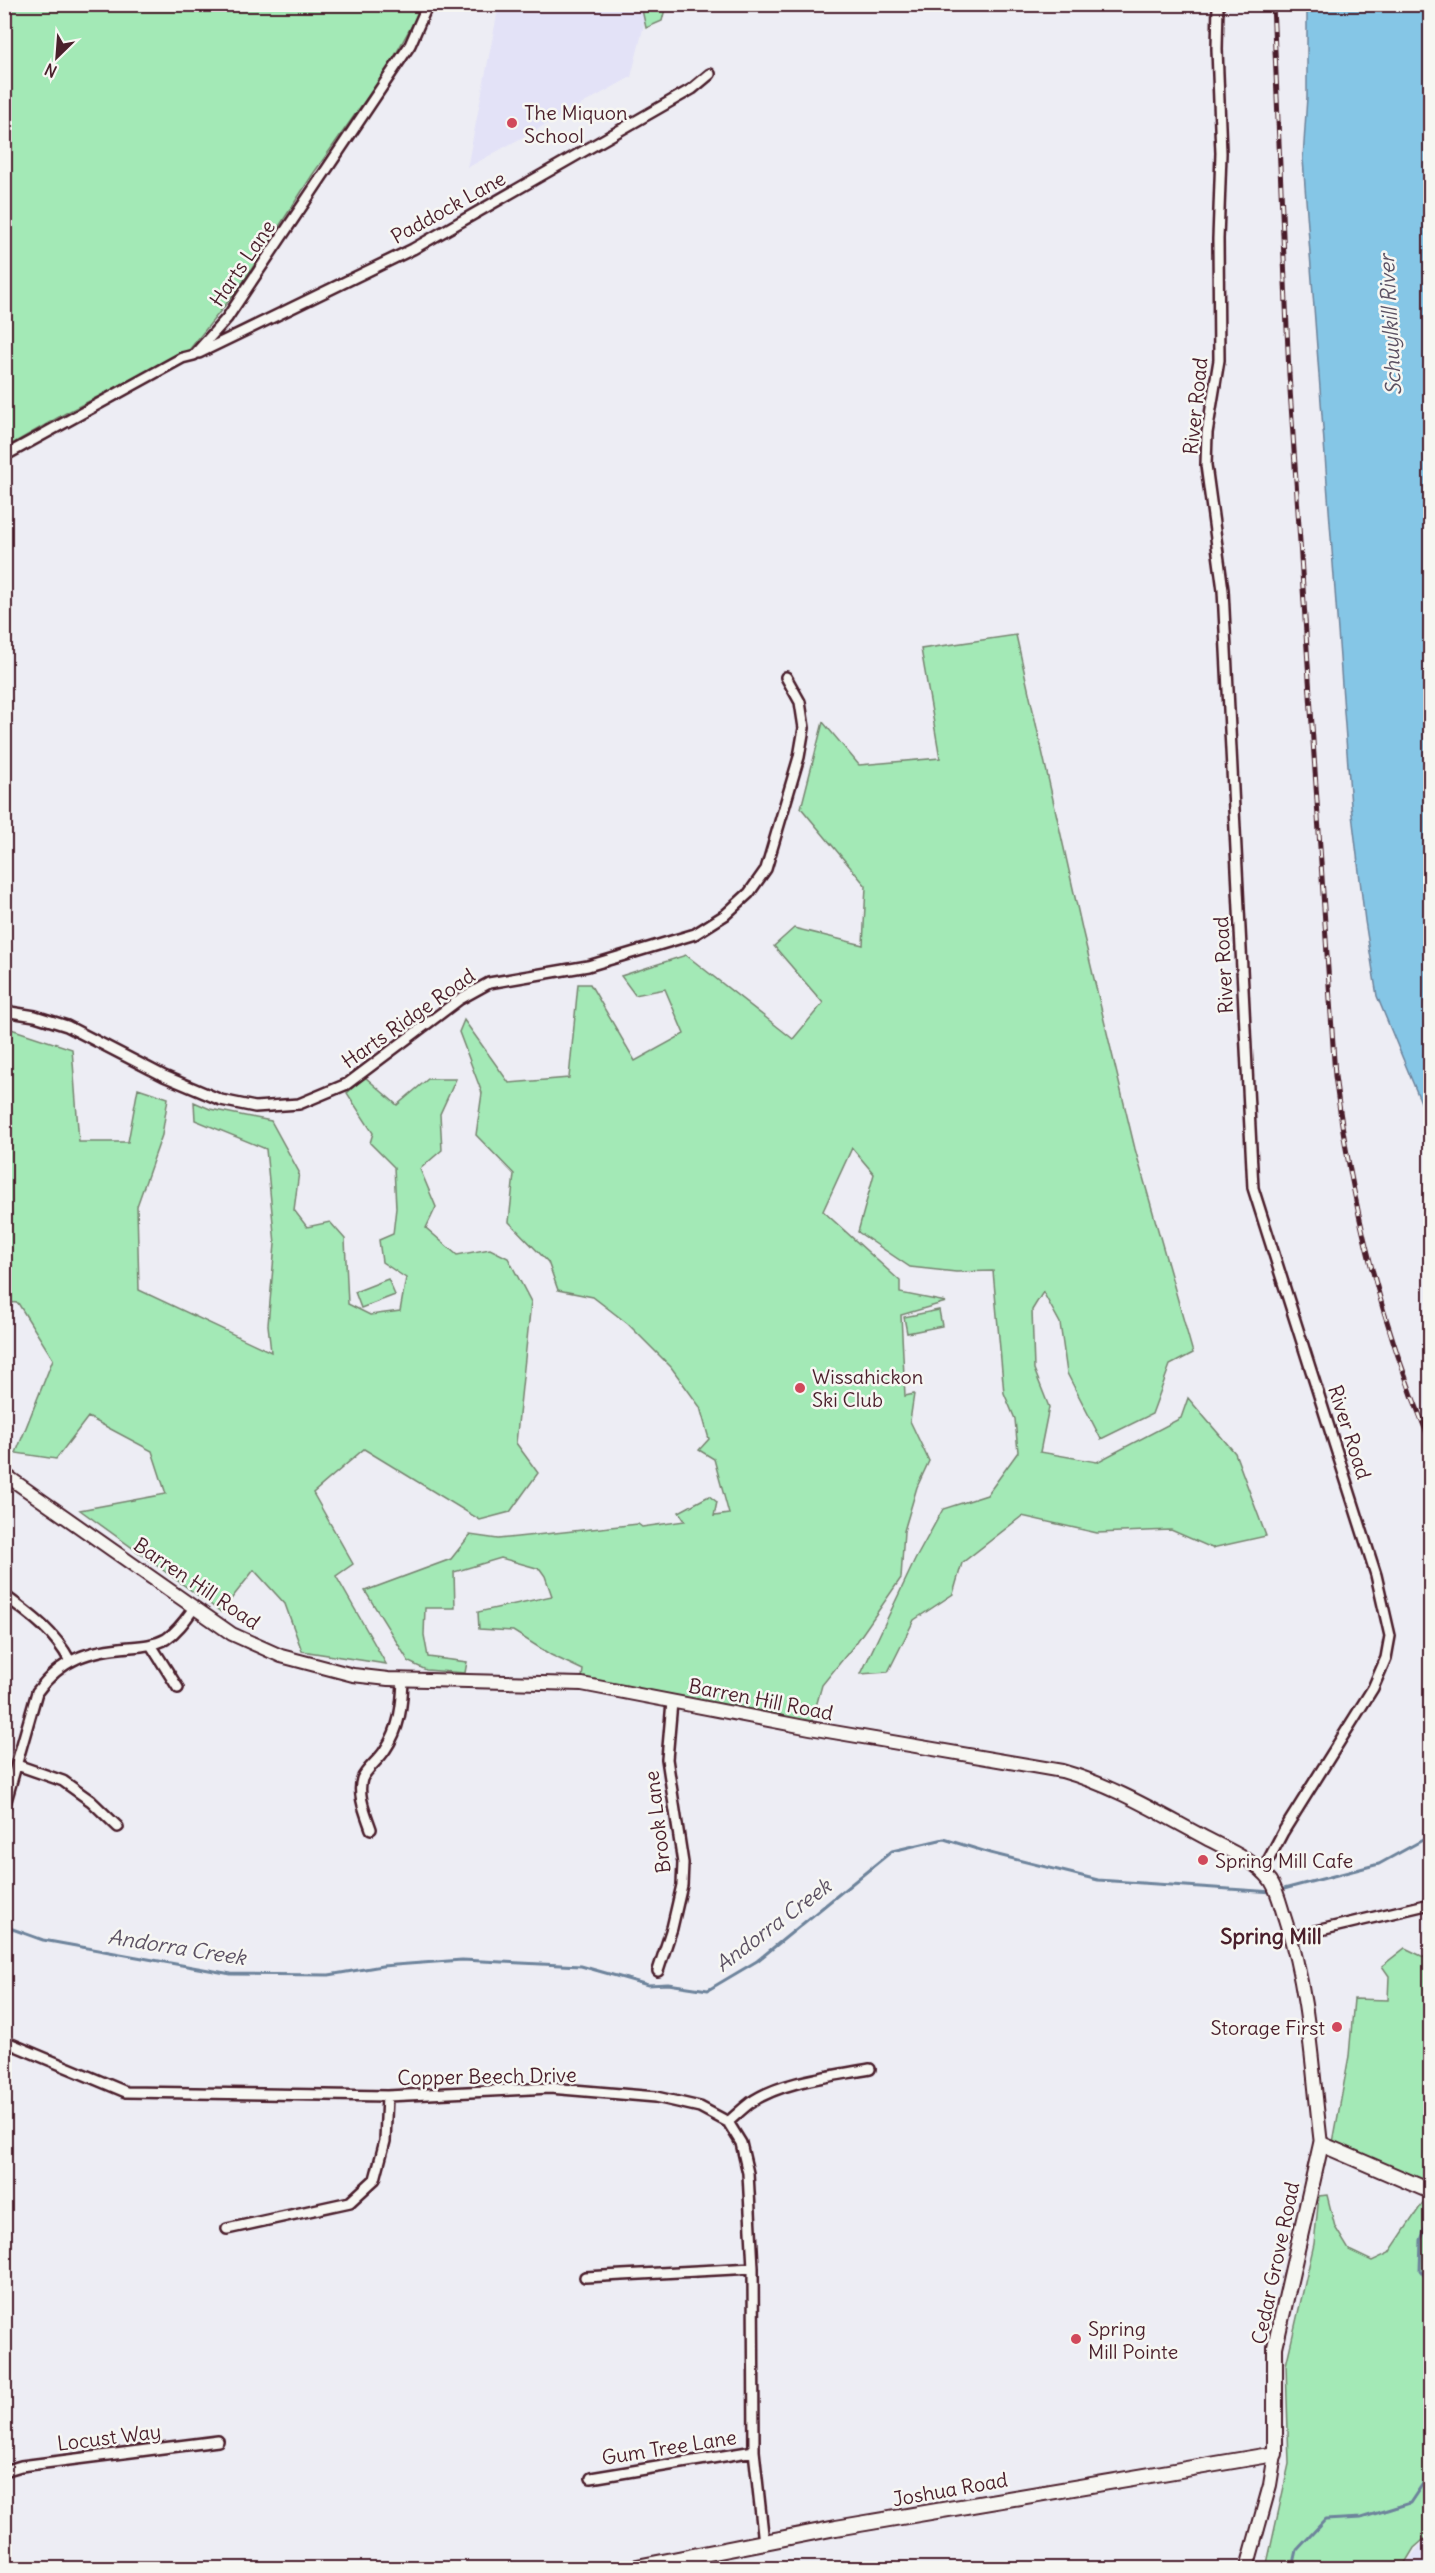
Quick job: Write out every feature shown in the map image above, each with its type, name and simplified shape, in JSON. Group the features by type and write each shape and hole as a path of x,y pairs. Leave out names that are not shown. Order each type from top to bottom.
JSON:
{"main road":[{"path":"1321,2144 1426,2189"},
{"name":"Cedar Grove Road","path":"1275,2454 1275,2347 1321,2144"},
{"name":"Joshua Road","path":"632,2568 836,2528 1275,2454"}],"street":[{"name":"Harts Lane","path":"4,456 182,358 194,355 227,318 410,45 428,4"},
{"name":"River Road","path":"1218,4 1217,49 1221,153 1218,239 1219,360 1207,433 1206,465 1223,590 1253,1188 1376,1575 1390,1635 1386,1658 1373,1688 1283,1832 1262,1872"},
{"name":"Paddock Lane","path":"194,355 413,249 692,89 710,74"},
{"name":"Harts Ridge Road","path":"4,1011 35,1016 68,1026 164,1076 221,1100 255,1107 298,1104 309,1100 353,1080 460,999 489,982 588,966 695,934 724,915 749,893 766,869 792,780 804,728 800,702 786,677"},
{"name":"Barren Hill Road","path":"4,1474 241,1639 281,1656 339,1673 403,1680 572,1683 1072,1774 1115,1791 1157,1812 1235,1854 1262,1872 1274,1887 1291,1937 1304,1993 1321,2144"},
{"path":"4,1595 49,1630 61,1644 70,1661"},
{"path":"4,1808 37,1692 48,1679 70,1661 97,1650 151,1645 172,1635 194,1608"},
{"path":"151,1645 178,1688"},
{"path":"371,1829 361,1802 362,1779 385,1751 396,1730 402,1712 403,1680"},
{"name":"Brook Lane","path":"658,1971 672,1928 682,1885 683,1863 667,1759 672,1702"},
{"path":"17,1765 63,1781 92,1801 118,1827"},
{"path":"1291,1937 1431,1904"},
{"name":"Copper Beech Drive","path":"4,2041 126,2091 387,2096 550,2088 656,2097 700,2107 728,2122"},
{"path":"764,2543 754,2451 753,2268 748,2174 741,2143 728,2122 751,2102 778,2090 812,2079 870,2069"},
{"path":"227,2229 350,2202 375,2179 385,2141 387,2096"},
{"path":"585,2277 753,2268"},
{"name":"Locust Way","path":"4,2471 21,2466 218,2441"},
{"name":"Gum Tree Lane","path":"591,2478 754,2451"},
{"name":"Cedar Grove Road","path":"1247,2568 1270,2485 1275,2454"}],"shaded area":[{"name":"The Miquon School","path":"499,5 649,5 631,77 467,168"},
{"path":"1430,2533 1430,2568 1402,2568"}],"green space":[{"path":"5,5 423,5 388,68 313,174 240,287 189,350 66,413 5,448"},
{"path":"641,5 666,5 662,21 646,28"},
{"path":"1016,635 1083,933 1135,1149 1193,1353 1170,1365 1152,1414 1101,1439 1067,1373 1060,1323 1043,1292 1032,1310 1034,1369 1049,1407 1040,1452 1097,1462 1181,1418 1188,1398 1235,1453 1266,1536 1212,1548 1171,1530 1097,1533 1022,1516 962,1563 953,1594 914,1620 888,1672 861,1674 915,1560 943,1509 987,1495 1018,1452 1015,1419 1004,1393 993,1271 956,1272 910,1267 858,1232 874,1174 852,1148 823,1211 900,1281 900,1293 946,1302 901,1315 905,1396 914,1394 910,1421 929,1461 917,1487 904,1531 901,1578 856,1643 822,1685 810,1728 582,1677 583,1670 551,1655 513,1631 479,1629 478,1612 552,1596 540,1569 501,1558 454,1572 455,1608 425,1608 424,1635 428,1657 467,1662 465,1673 426,1670 409,1662 365,1591 451,1559 470,1535 498,1539 638,1524 642,1527 685,1521 679,1512 709,1496 717,1502 714,1516 729,1514 714,1459 699,1450 709,1439 700,1407 671,1367 628,1324 593,1297 558,1290 548,1262 509,1222 514,1174 476,1135 482,1093 459,1032 464,1020 509,1083 569,1078 578,984 590,984 635,1061 684,1034 665,989 635,995 621,976 686,955 793,1039 823,1003 774,946 794,928 863,945 866,886 801,808 823,722 859,765 940,758 921,649"},
{"path":"5,1027 72,1049 79,1142 128,1142 138,1088 168,1098 162,1135 137,1206 139,1290 271,1352 268,1325 275,1244 266,1149 195,1120 194,1102 210,1109 271,1121 299,1172 294,1210 307,1227 330,1222 345,1239 348,1304 370,1315 400,1311 406,1278 382,1262 379,1240 393,1234 396,1208 394,1167 370,1143 373,1133 347,1093 365,1077 397,1105 428,1079 456,1079 440,1114 442,1150 420,1169 436,1207 426,1228 457,1255 490,1249 508,1258 531,1302 516,1443 538,1473 510,1512 480,1520 364,1449 313,1493 353,1564 336,1576 386,1664 302,1651 285,1604 254,1570 221,1612 80,1510 166,1494 152,1451 88,1417 56,1459 16,1453 53,1359 18,1303 5,1302"},
{"path":"388,1279 395,1295 361,1308 355,1292"},
{"path":"939,1310 942,1326 907,1333 904,1317"},
{"path":"1405,1948 1430,1960 1430,2190 1332,2148 1349,2056 1354,1999 1388,2000 1389,1976 1382,1966"},
{"path":"1327,2195 1335,2227 1349,2250 1372,2261 1389,2253 1424,2201 1430,2204 1430,2534 1414,2548 1402,2568 1266,2568 1289,2464 1286,2365 1314,2244 1319,2196"}],"water":[{"name":"Schuylkill River","path":"1307,5 1430,5 1430,1124 1377,996 1351,806 1303,159 1307,97"}],"waterway":[{"name":"Andorra Creek","path":"1280,1890 1379,1864 1430,1836"},
{"name":"Andorra Creek","path":"4,1926 43,1940 231,1974 329,1975 382,1966 462,1960 581,1966 648,1985 668,1984 708,1990 757,1961 892,1851 944,1839 1098,1880 1273,1892"},
{"path":"1430,2215 1421,2240 1420,2270 1430,2283"},
{"path":"1293,2568 1297,2550 1325,2520 1361,2518 1410,2503 1430,2473"}],"railway":[{"path":"1273,4 1289,374 1335,1076 1350,1171 1370,1262 1396,1351 1430,1441"}],"place":[{"name":"The Miquon School","path":"512,123"},
{"name":"Wissahickon Ski Club","path":"800,1388"},
{"name":"Spring Mill Cafe","path":"1203,1860"},
{"name":"Storage First","path":"1337,2027"},
{"name":"Spring Mill Pointe","path":"1076,2339"}],"district":[{"name":"Spring Mill","path":"1271,1936"}]}
